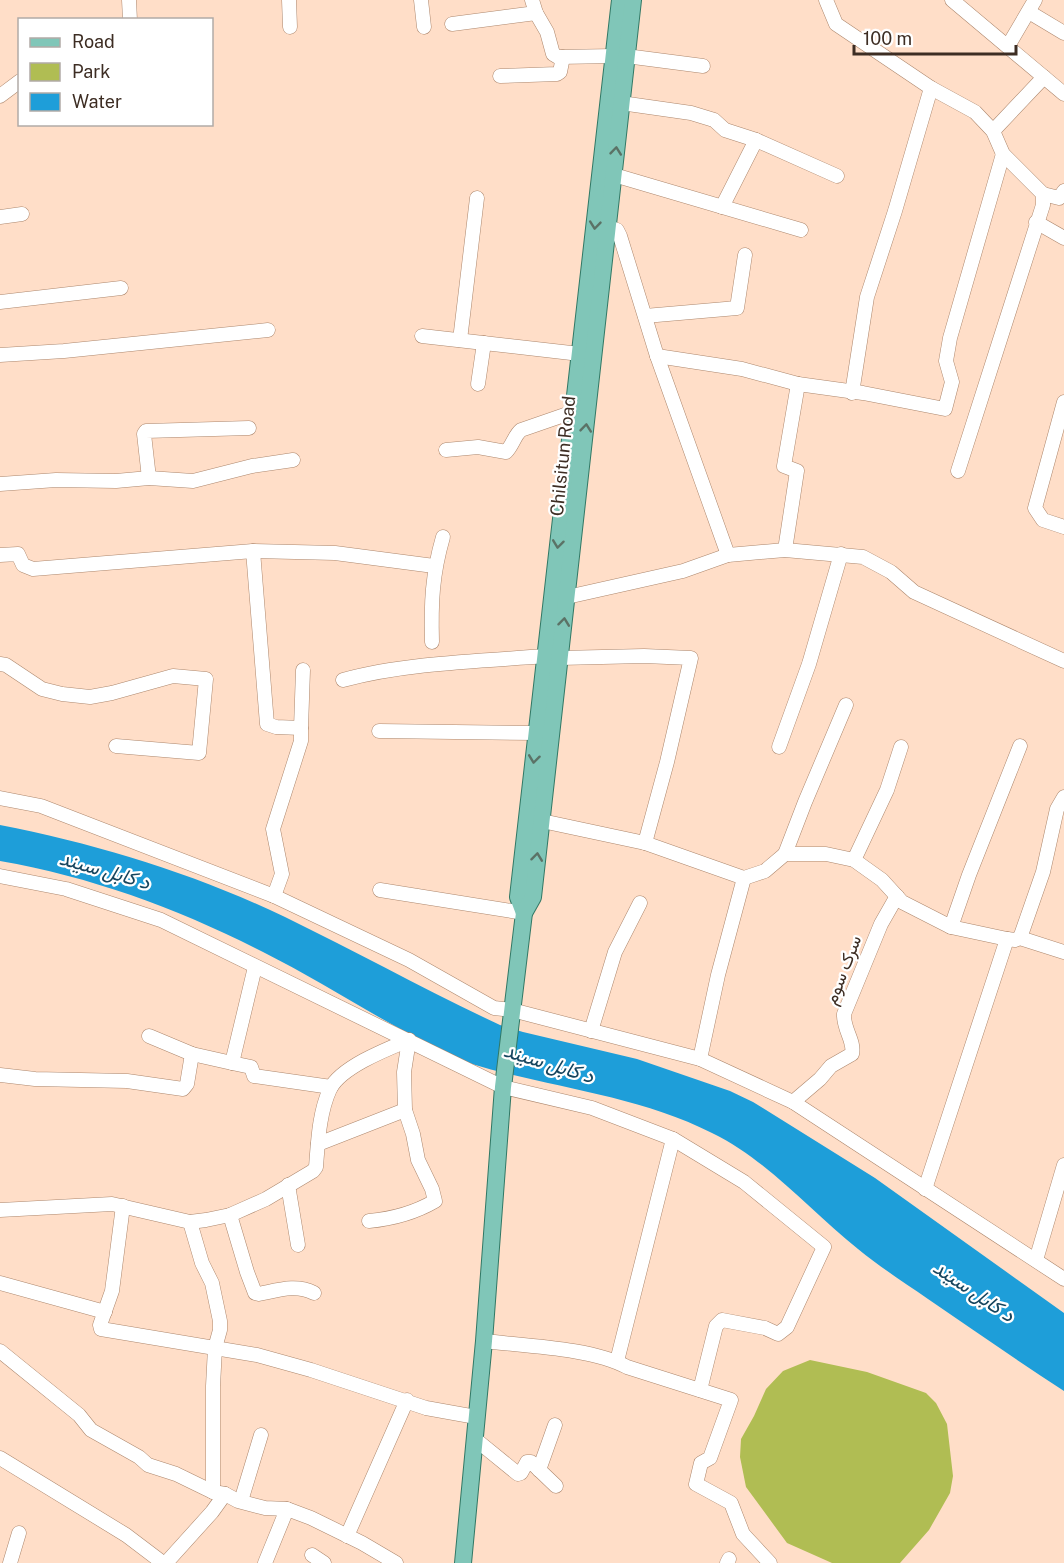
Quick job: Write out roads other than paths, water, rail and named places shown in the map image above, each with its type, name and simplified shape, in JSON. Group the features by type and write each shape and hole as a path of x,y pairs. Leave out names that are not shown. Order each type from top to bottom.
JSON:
{"main road":[{"name":"Chilsitun Road","path":"524,913 518,897 537,733 567,597 614,174 621,103 620,0"},
{"name":"Chilsitun Road","path":"463,1563 511,1017 524,913 532,897 542,821 573,412 620,56 633,0"}],"street":[{"path":"129,0 130,18"},
{"path":"289,0 290,27"},
{"path":"421,0 424,27"},
{"path":"826,0 836,24 931,87 975,112 993,130 1004,154 1043,194 1059,198 1064,191"},
{"path":"952,0 1064,94"},
{"path":"1008,46 1032,6 1064,33"},
{"path":"452,24 534,7 547,32 554,54 563,57 620,56 703,66"},
{"path":"500,76 557,74 560,72 563,57"},
{"path":"993,130 1044,77"},
{"path":"0,96 18,82"},
{"path":"852,393 867,297 931,87"},
{"path":"621,103 691,113 714,120 725,130 756,140 837,176"},
{"path":"722,207 756,140"},
{"path":"657,356 742,369 798,384 863,393 945,409 952,382 946,361 950,338 1004,154"},
{"path":"614,174 801,230"},
{"path":"958,471 1043,205 1043,194"},
{"path":"460,340 477,198"},
{"path":"0,217 22,214"},
{"path":"1036,222 1064,238"},
{"path":"608,227 616,230 620,236 657,356 728,555"},
{"path":"645,316 736,308 745,255"},
{"path":"0,302 121,288"},
{"path":"0,355 64,351 268,330"},
{"path":"422,336 580,354"},
{"path":"478,384 484,343"},
{"path":"785,550 798,471 784,466 798,384"},
{"path":"1064,402 1035,508 1043,520 1064,527"},
{"path":"446,450 478,447 506,452 513,445 515,435 521,430 573,412"},
{"path":"149,478 144,434 146,431 249,428"},
{"path":"0,484 149,478 193,481 252,466 293,460"},
{"path":"432,642 431,609 434,566 443,537"},
{"path":"567,597 683,571 728,555 785,550 841,554 863,557 891,572 914,592 1064,661"},
{"path":"0,555 18,554 22,565 33,569 253,551 336,553 434,566"},
{"path":"253,551 267,724 276,728 301,728"},
{"path":"779,747 808,664 841,554"},
{"path":"343,680 366,674 451,663 553,657 691,658 667,762 645,843"},
{"path":"0,664 6,665 42,689 90,697 173,676 206,679 199,753 116,746"},
{"path":"274,896 282,874 273,829 301,741 303,670"},
{"path":"542,821 645,843 744,878 765,871 785,854 846,705"},
{"path":"379,731 537,733"},
{"path":"951,927 1020,746"},
{"path":"854,860 887,790 901,747"},
{"path":"924,1190 1013,938 1043,872 1057,809 1064,797"},
{"path":"0,798 41,806 274,896 409,960 511,1017 591,1031 700,1059 793,1102 924,1190 1064,1279"},
{"path":"785,854 826,854 854,860 882,880 902,902 951,927 1013,938 1064,951"},
{"path":"0,876 66,890 161,921 504,1083 592,1108 673,1138 744,1182 824,1247 783,1332 778,1334 765,1328 722,1320 716,1326 700,1390"},
{"path":"700,1059 718,975 744,878"},
{"path":"380,890 524,913"},
{"name":"سرک سوم","path":"793,1102 820,1079 831,1066 852,1054 854,1048 843,1021 844,1014 881,924 897,896"},
{"path":"591,1031 615,952 640,903"},
{"path":"232,1063 255,967"},
{"path":"149,1036 192,1054 251,1067 254,1076 331,1087"},
{"path":"0,1210 112,1204 190,1222 230,1215 266,1199 316,1167 324,1110 331,1087 346,1072 387,1048 409,1040"},
{"path":"369,1221 382,1220 435,1201 432,1189 418,1160 405,1110 404,1072 409,1040"},
{"path":"0,1075 35,1079 127,1081 183,1089 187,1084 192,1054"},
{"path":"318,1144 405,1110"},
{"path":"617,1361 673,1138"},
{"path":"1036,1260 1064,1165"},
{"path":"288,1185 298,1245"},
{"path":"123,1206 116,1269 112,1291 99,1325 101,1329 257,1356 311,1370 426,1408 476,1418"},
{"path":"230,1215 255,1293 295,1287 314,1293"},
{"path":"0,1458 126,1534 165,1563 212,1512 219,1493 215,1348 220,1330 218,1304 212,1283 202,1263 190,1222"},
{"path":"0,1282 105,1312"},
{"path":"484,1341 595,1355 731,1400 710,1458 701,1463 696,1484 731,1503 743,1534 770,1563"},
{"path":"0,1351 79,1415 91,1430 139,1457 148,1465 241,1501 265,1508 287,1509 347,1536 396,1563"},
{"path":"347,1536 407,1400"},
{"path":"539,1470 555,1425"},
{"path":"241,1501 261,1435"},
{"path":"474,1439 518,1474 529,1461 556,1486"},
{"path":"265,1563 287,1509"},
{"path":"10,1563 19,1533"},
{"path":"312,1555 324,1563"}],"water":[{"name":"د کابل سيند","path":"0,825 110,851 181,874 285,917 500,1025 637,1059 730,1091 753,1102 875,1178 1064,1313 1064,1391 875,1262 752,1157 733,1144 683,1120 654,1110 472,1064 418,1039 263,952 199,922 101,885 0,861"}]}
